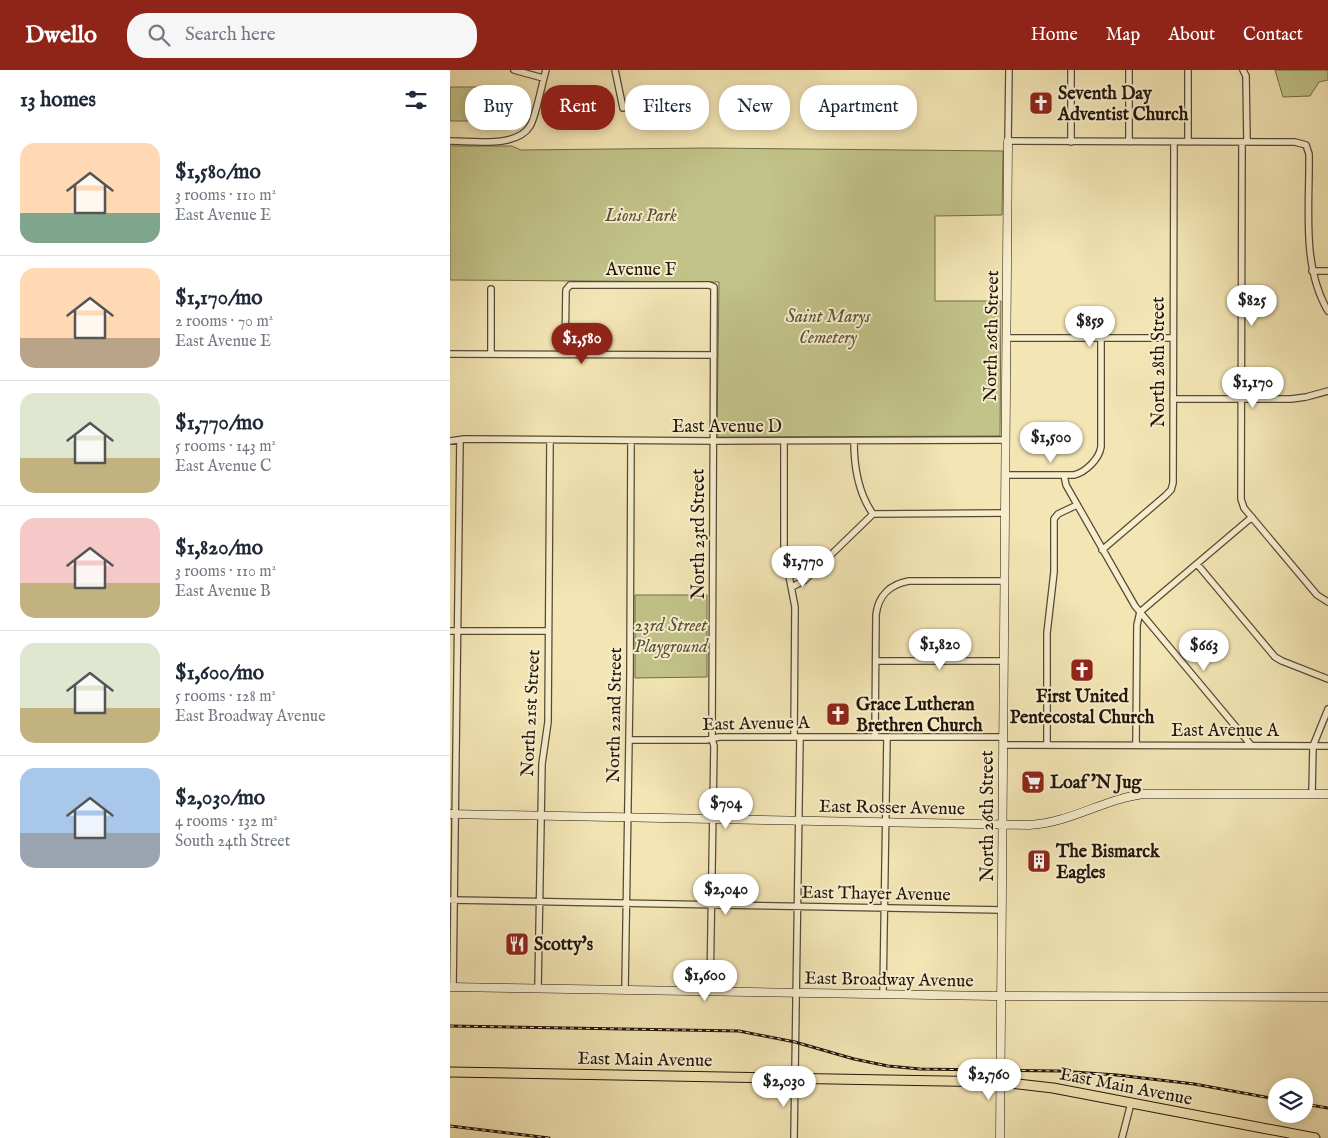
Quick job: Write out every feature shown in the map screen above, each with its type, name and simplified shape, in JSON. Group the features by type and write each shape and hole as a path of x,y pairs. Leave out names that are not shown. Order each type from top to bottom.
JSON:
{"main road":[{"name":"East Main Avenue","path":"450,1072 1000,1082 1053,1088 1315,1138"}],"street":[{"path":"514,70 544,78"},
{"path":"450,141 504,141 522,135 531,125 546,70"},
{"path":"615,70 623,108"},
{"name":"North 26th Street","path":"1000,1138 1009,70"},
{"path":"1071,70 1071,142"},
{"path":"1129,70 1129,142"},
{"path":"1188,70 1188,142"},
{"path":"1243,70 1246,76 1241,499 1244,508 1317,595 1328,602"},
{"path":"1008,142 1295,142 1306,145 1310,154 1310,248 1312,271 1318,291 1328,311"},
{"name":"North 28th Street","path":"1102,550 1165,496 1172,487 1174,142"},
{"path":"1312,271 1328,271"},
{"name":"Avenue F","path":"565,354 566,290 568,286 714,286"},
{"name":"North 23rd Street","path":"710,991 714,746 712,739 714,286"},
{"path":"491,288 491,354"},
{"path":"1006,338 1173,338"},
{"path":"1005,475 1074,475 1082,472 1099,455 1102,447 1101,338"},
{"path":"450,354 714,355"},
{"path":"1174,398 1299,398 1328,392"},
{"path":"451,987 460,440"},
{"name":"North 21st Street","path":"538,988 542,764 548,722 550,440"},
{"name":"East Avenue D","path":"450,441 1005,440"},
{"name":"North 22nd Street","path":"624,990 629,740 631,441"},
{"path":"784,441 784,550 786,570 792,587 795,607 799,820 794,1138"},
{"path":"854,441 856,472 862,491 873,514"},
{"path":"1064,475 1066,485 1077,505 1140,612 1252,745"},
{"path":"1047,745 1048,628 1054,567 1055,517 1077,505"},
{"path":"792,587 805,580 873,514 1005,513"},
{"path":"1136,745 1137,625 1140,612 1252,517"},
{"path":"450,546 459,546"},
{"path":"1197,564 1275,657 1328,679"},
{"path":"875,737 877,610 883,594 903,582 1004,581"},
{"path":"450,631 548,631"},
{"path":"876,661 1004,661"},
{"path":"1312,794 1313,746 1328,709"},
{"name":"East Avenue A","path":"629,740 712,739 719,737 886,737 1003,741 1047,745 1328,746"},
{"path":"883,994 886,737"},
{"name":"East Rosser Avenue","path":"453,814 1002,825 1052,822 1122,798 1144,794 1328,794"},
{"name":"East Thayer Avenue","path":"452,900 1002,910"},
{"name":"East Broadway Avenue","path":"451,987 1001,996 1328,997"},
{"path":"1122,1138 1131,1103"}],"green space":[{"path":"1275,70 1328,70 1328,80 1319,82 1310,96 1283,97"},
{"path":"450,87 465,87 465,121 450,121"},
{"name":"Saint Marys Cemetery","path":"450,146 512,146 521,150 707,148 1003,151 1002,215 935,216 935,301 1001,301 1000,436 717,437 719,282 450,280"},
{"name":"23rd Street Playground","path":"635,595 707,595 707,677 635,678"}],"railway":[{"path":"450,1026 739,1031 795,1042 854,1059 888,1066 920,1069 1059,1071 1117,1075 1194,1084 1268,1098"},
{"path":"1313,1106 1328,1108"},
{"path":"450,1126 549,1138"}],"place":[{"name":"Seventh Day Adventist Church","path":"1041,103"},
{"name":"First United Pentecostal Church","path":"1082,670"},
{"name":"Grace Lutheran Brethren Church","path":"838,714"},
{"name":"Loaf 'N Jug","path":"1033,782"},
{"name":"The Bismarck Eagles","path":"1039,861"},
{"name":"Scotty's","path":"517,944"}],"park label":[{"name":"Lions Park","path":"641,215"}]}
